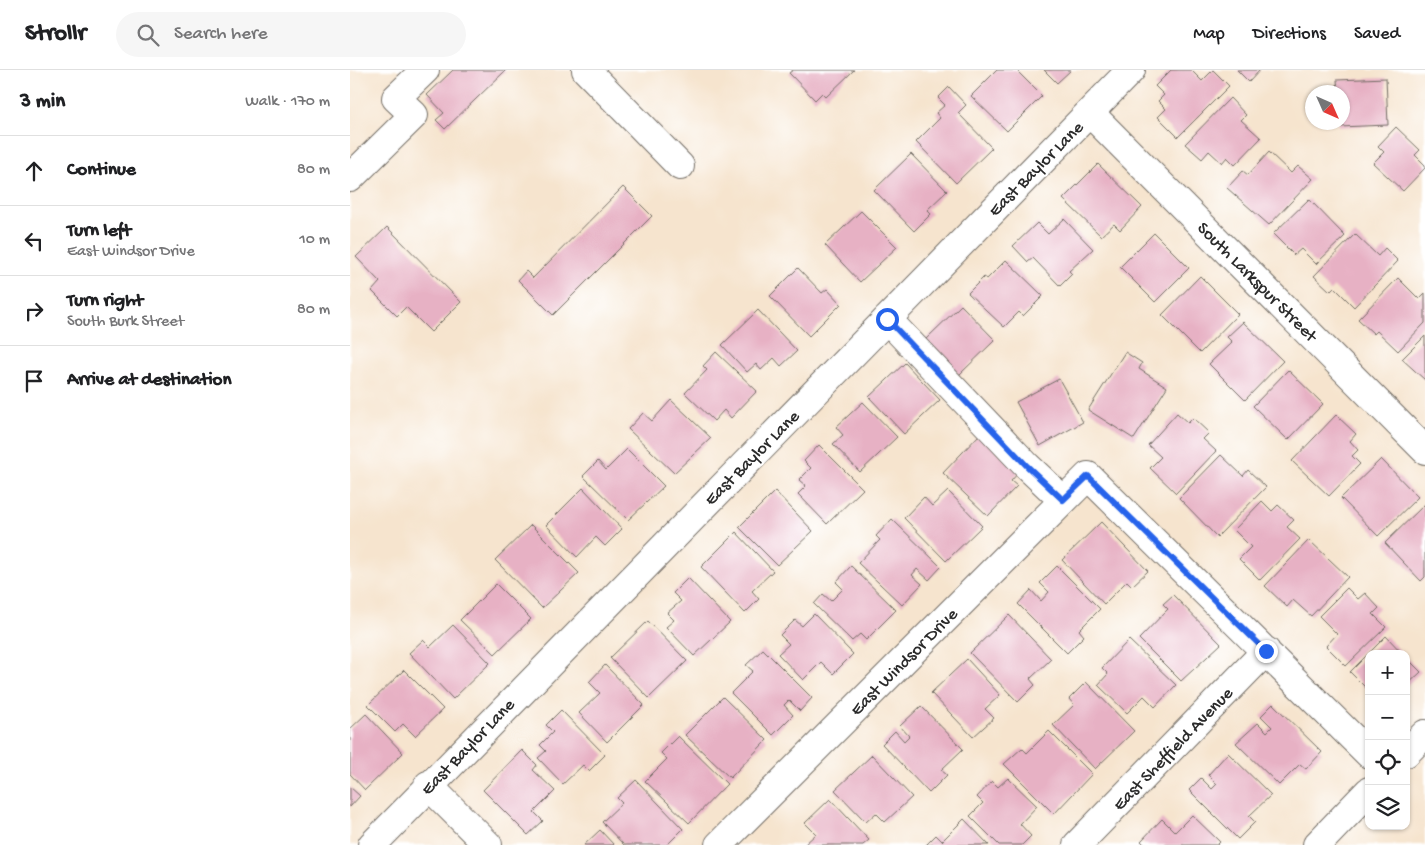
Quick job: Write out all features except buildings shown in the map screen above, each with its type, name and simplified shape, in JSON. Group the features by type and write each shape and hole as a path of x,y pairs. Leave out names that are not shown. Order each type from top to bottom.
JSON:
{"street":[{"path":"350,178 414,115 396,98 425,70"},
{"path":"586,70 680,166"},
{"name":"East Baylor Lane","path":"372,845 428,785 1132,70"},
{"name":"South Larkspur Street","path":"1090,113 1425,450"},
{"path":"887,319 1027,466 1063,500"},
{"name":"East Windsor Drive","path":"719,845 1088,476 1266,651"},
{"path":"1266,651 1365,750"},
{"name":"East Sheffield Avenue","path":"1078,845 1266,651"},
{"path":"1410,749 1425,734"},
{"path":"428,785 488,845"},
{"path":"1316,845 1365,795"}],"route":[{"path":"887,319 1027,466 1063,500 1088,476 1266,651"}]}
